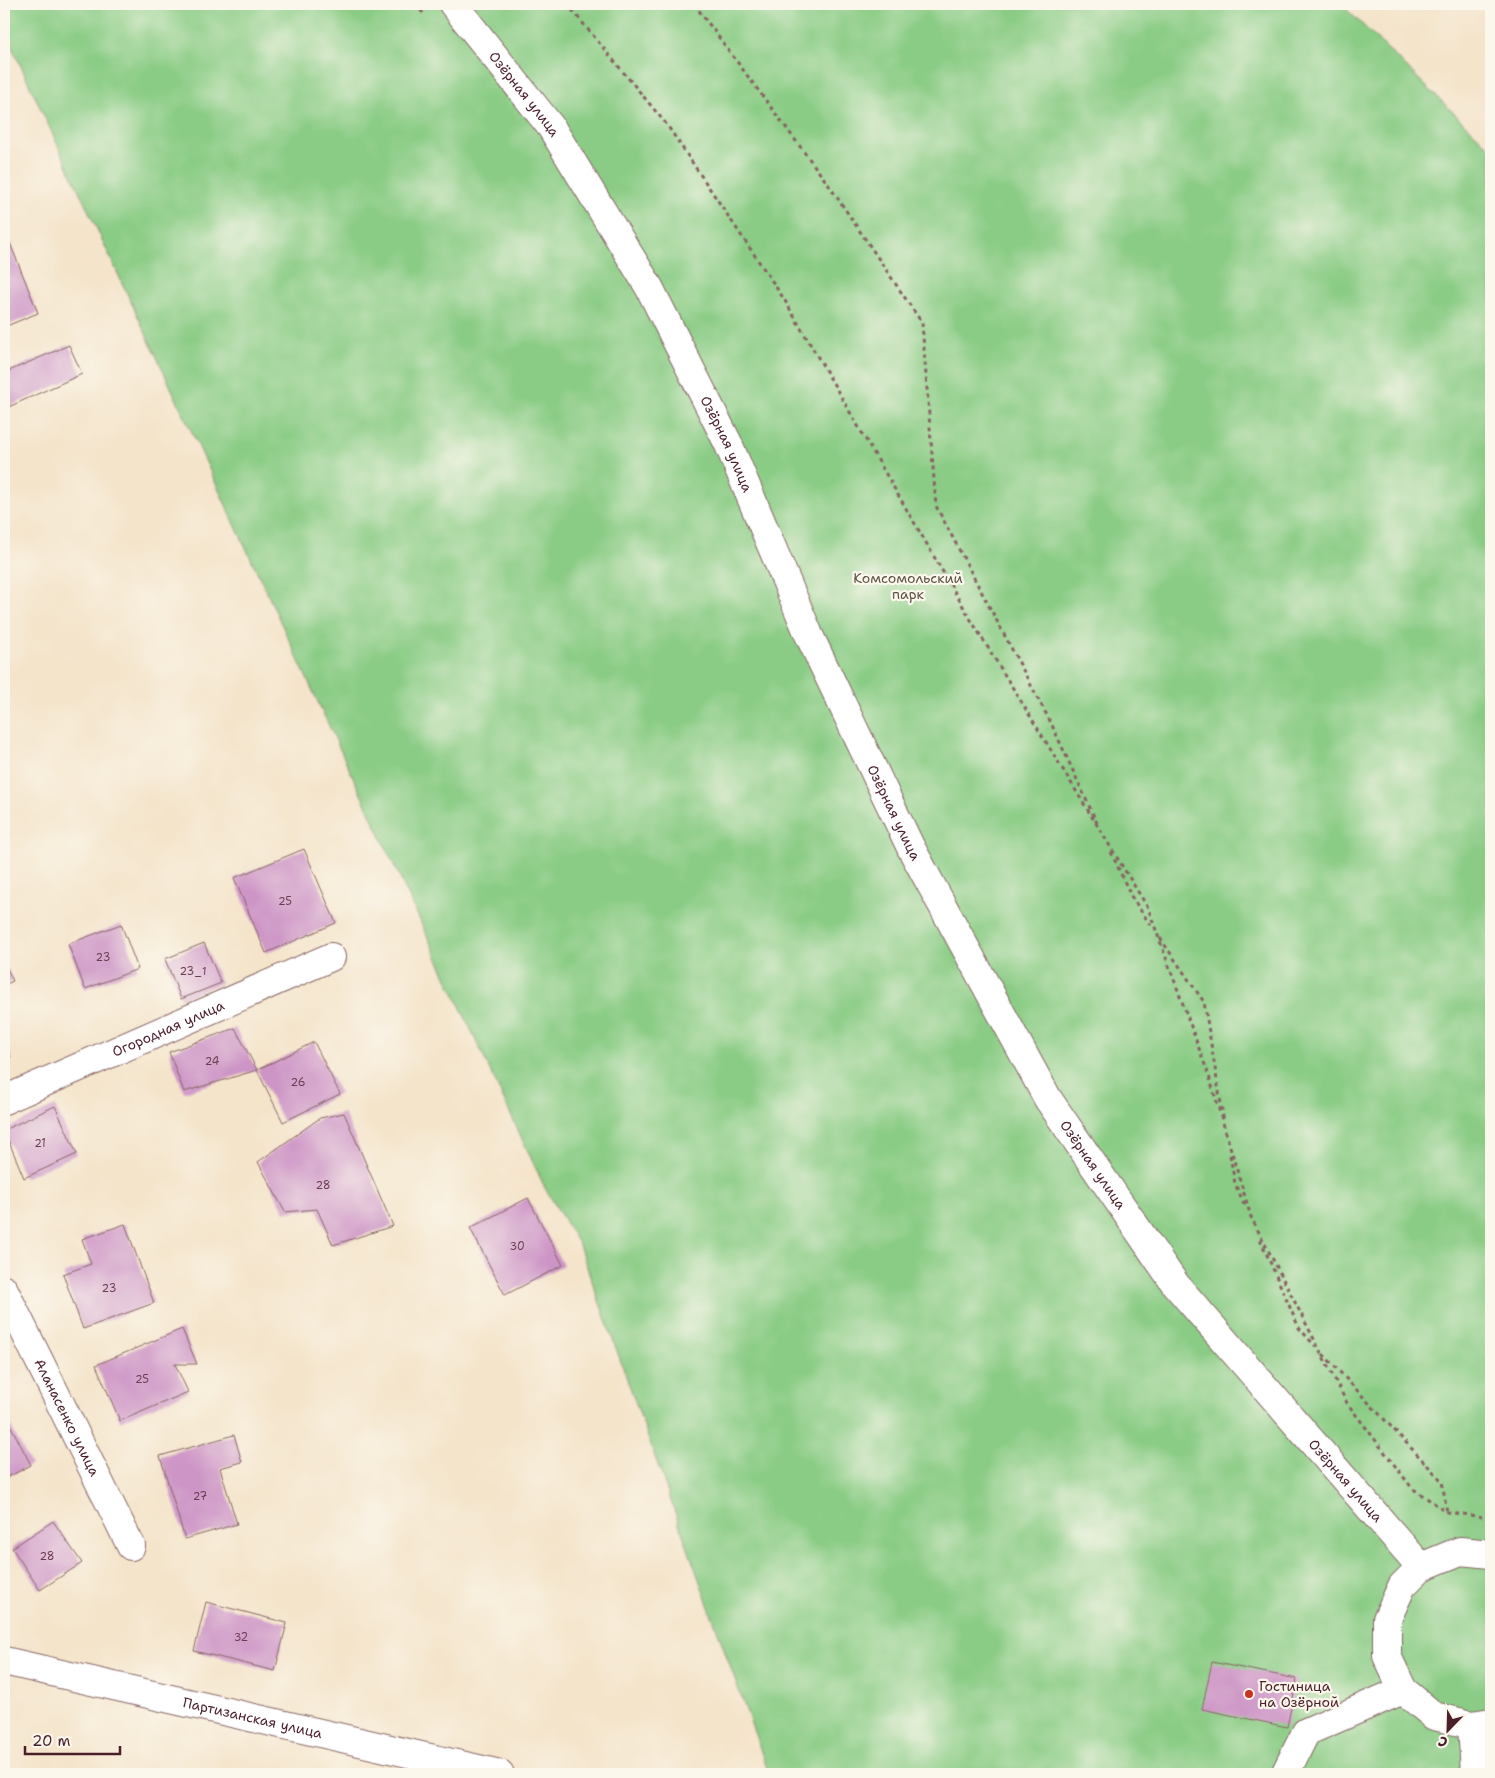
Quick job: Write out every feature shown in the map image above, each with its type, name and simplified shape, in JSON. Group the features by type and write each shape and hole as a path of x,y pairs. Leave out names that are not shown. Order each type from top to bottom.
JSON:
{"street":[{"name":"Озёрная улица","path":"454,4 551,127 649,287 728,443 809,635 910,848 1048,1099 1176,1285 1421,1567"},
{"name":"Огородная улица","path":"4,1100 331,957"},
{"name":"Аланасенко улица","path":"4,1290 131,1546"},
{"path":"1475,1774 1482,1724 1434,1716 1403,1690 1387,1656 1387,1620 1402,1586 1421,1567 1460,1551 1491,1554"},
{"name":"Партизанская улица","path":"4,1662 500,1774"},
{"path":"1285,1774 1306,1732 1403,1690"}],"path":[{"path":"567,4 667,125 784,299 971,620 1148,908 1209,1076 1251,1217 1347,1403 1412,1488 1447,1512 1491,1518"},
{"path":"694,4 828,184 922,323 936,506 1052,723 1131,896 1204,1002 1235,1184 1299,1328 1442,1481 1447,1512"}],"green space":[{"name":"Комсомольский парк","path":"4,4 1341,4 1491,149 1491,1774 769,1774 579,1245 545,1188 4,30"}],"building":[{"path":"4,228 38,313 4,327"},
{"path":"69,345 82,374 4,409 4,373"},
{"path":"304,849 336,923 266,953 234,878"},
{"path":"121,924 138,969 85,989 68,944"},
{"path":"204,943 221,983 181,999 165,959"},
{"path":"4,962 13,981 4,985"},
{"path":"235,1028 257,1070 184,1092 169,1052"},
{"path":"4,1040 11,1057 4,1060"},
{"path":"314,1042 340,1094 283,1122 257,1070"},
{"path":"55,1106 77,1154 24,1178 4,1130"},
{"path":"344,1113 393,1226 333,1245 317,1209 285,1212 258,1162 320,1118"},
{"path":"528,1198 563,1265 505,1295 470,1228"},
{"path":"125,1224 154,1303 83,1329 63,1274 91,1264 82,1239"},
{"path":"182,1329 197,1364 175,1364 188,1392 120,1421 96,1365"},
{"path":"4,1413 31,1465 4,1479"},
{"path":"234,1435 242,1462 220,1468 237,1524 185,1539 160,1456"},
{"path":"53,1521 82,1563 40,1590 12,1548"},
{"path":"206,1602 287,1623 275,1671 194,1651"},
{"name":"Гостиница на Озёрной","path":"1212,1662 1297,1679 1287,1727 1202,1709"}],"place":[{"name":"Гостиница на Озёрной","path":"1249,1694"}]}
